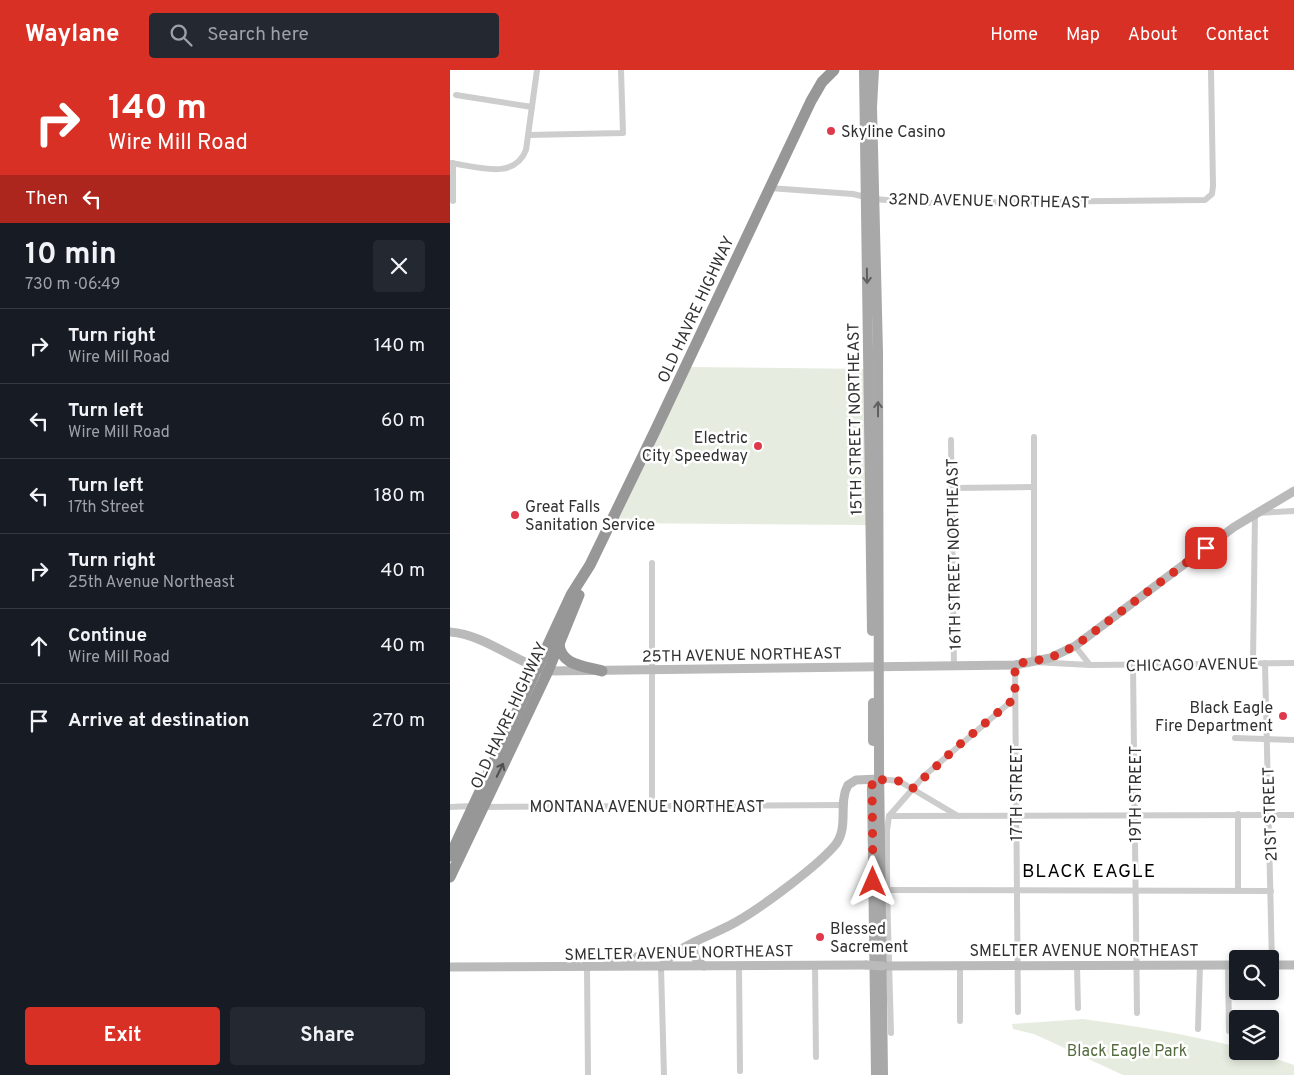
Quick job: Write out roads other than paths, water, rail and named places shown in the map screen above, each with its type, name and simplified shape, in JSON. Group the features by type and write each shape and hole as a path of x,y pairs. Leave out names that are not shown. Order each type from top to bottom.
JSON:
{"highway":[{"name":"OLD HAVRE HIGHWAY","path":"543,669 559,644 590,565 811,101 822,82 834,70"},
{"name":"OLD HAVRE HIGHWAY","path":"450,877 478,806 543,669 571,596 590,565"},
{"path":"559,644 560,652 566,660 602,671"},
{"name":"OLD HAVRE HIGHWAY","path":"450,856 478,806"}],"main road":[{"name":"15TH STREET NORTHEAST","path":"864,70 870,198 876,773"},
{"name":"15TH STREET NORTHEAST","path":"870,198 874,70"},
{"path":"876,773 876,1075"},
{"path":"876,773 883,1075"}],"street":[{"path":"453,202 452,163 500,170 511,169 523,160 526,150 536,70"},
{"path":"528,135 623,133 621,70"},
{"name":"32ND AVENUE NORTHEAST","path":"769,188 853,194 870,198 936,202 1199,201 1209,198 1213,186 1211,70"},
{"path":"456,95 532,107"},
{"path":"1034,437 1038,661"},
{"name":"16TH STREET NORTHEAST","path":"951,440 954,667"},
{"path":"952,488 1034,487"},
{"name":"25TH AVENUE NORTHEAST","path":"450,632 462,633 482,640 543,669 602,671 954,667 1038,661 1075,646 1255,513 1294,491"},
{"path":"1252,662 1255,513 1294,511"},
{"path":"652,563 652,807"},
{"path":"1075,646 1090,666"},
{"name":"CHICAGO AVENUE","path":"1038,661 1090,666 1252,662 1294,663"},
{"name":"21ST STREET","path":"1265,663 1270,815 1271,950"},
{"name":"17TH STREET","path":"1015,664 1018,1012"},
{"name":"19TH STREET","path":"1134,665 1137,1013"},
{"path":"891,1033 886,966 887,830 889,816 913,788 958,746 1015,698"},
{"path":"1236,738 1294,740"},
{"path":"664,1075 662,967 677,950 736,922 758,907 831,849 841,833 848,785 876,773 913,788 958,816"},
{"name":"MONTANA AVENUE NORTHEAST","path":"450,807 844,805"},
{"path":"1238,814 1238,890"},
{"path":"889,816 1294,815"},
{"path":"887,890 1136,889 1271,891"},
{"path":"694,942 696,961 704,966"},
{"path":"588,1075 587,968 664,950 677,950"},
{"path":"814,965 816,1057"},
{"path":"960,965 960,1021"},
{"path":"1198,1029 1200,965"},
{"name":"SMELTER AVENUE NORTHEAST","path":"450,967 1229,965"},
{"path":"1279,965 1294,965"},
{"path":"739,966 740,1071"},
{"path":"1077,966 1078,1008"}],"place":[{"name":"Skyline Casino","path":"831,131"},
{"name":"Electric City Speedway","path":"758,446"},
{"name":"Great Falls Sanitation Service","path":"515,515"},
{"name":"Black Eagle Fire Department","path":"1283,716"},
{"name":"Blessed Sacrement","path":"820,937"}],"district":[{"name":"BLACK EAGLE","path":"1089,870"}],"park label":[{"name":"Black Eagle Park","path":"1127,1050"}]}
